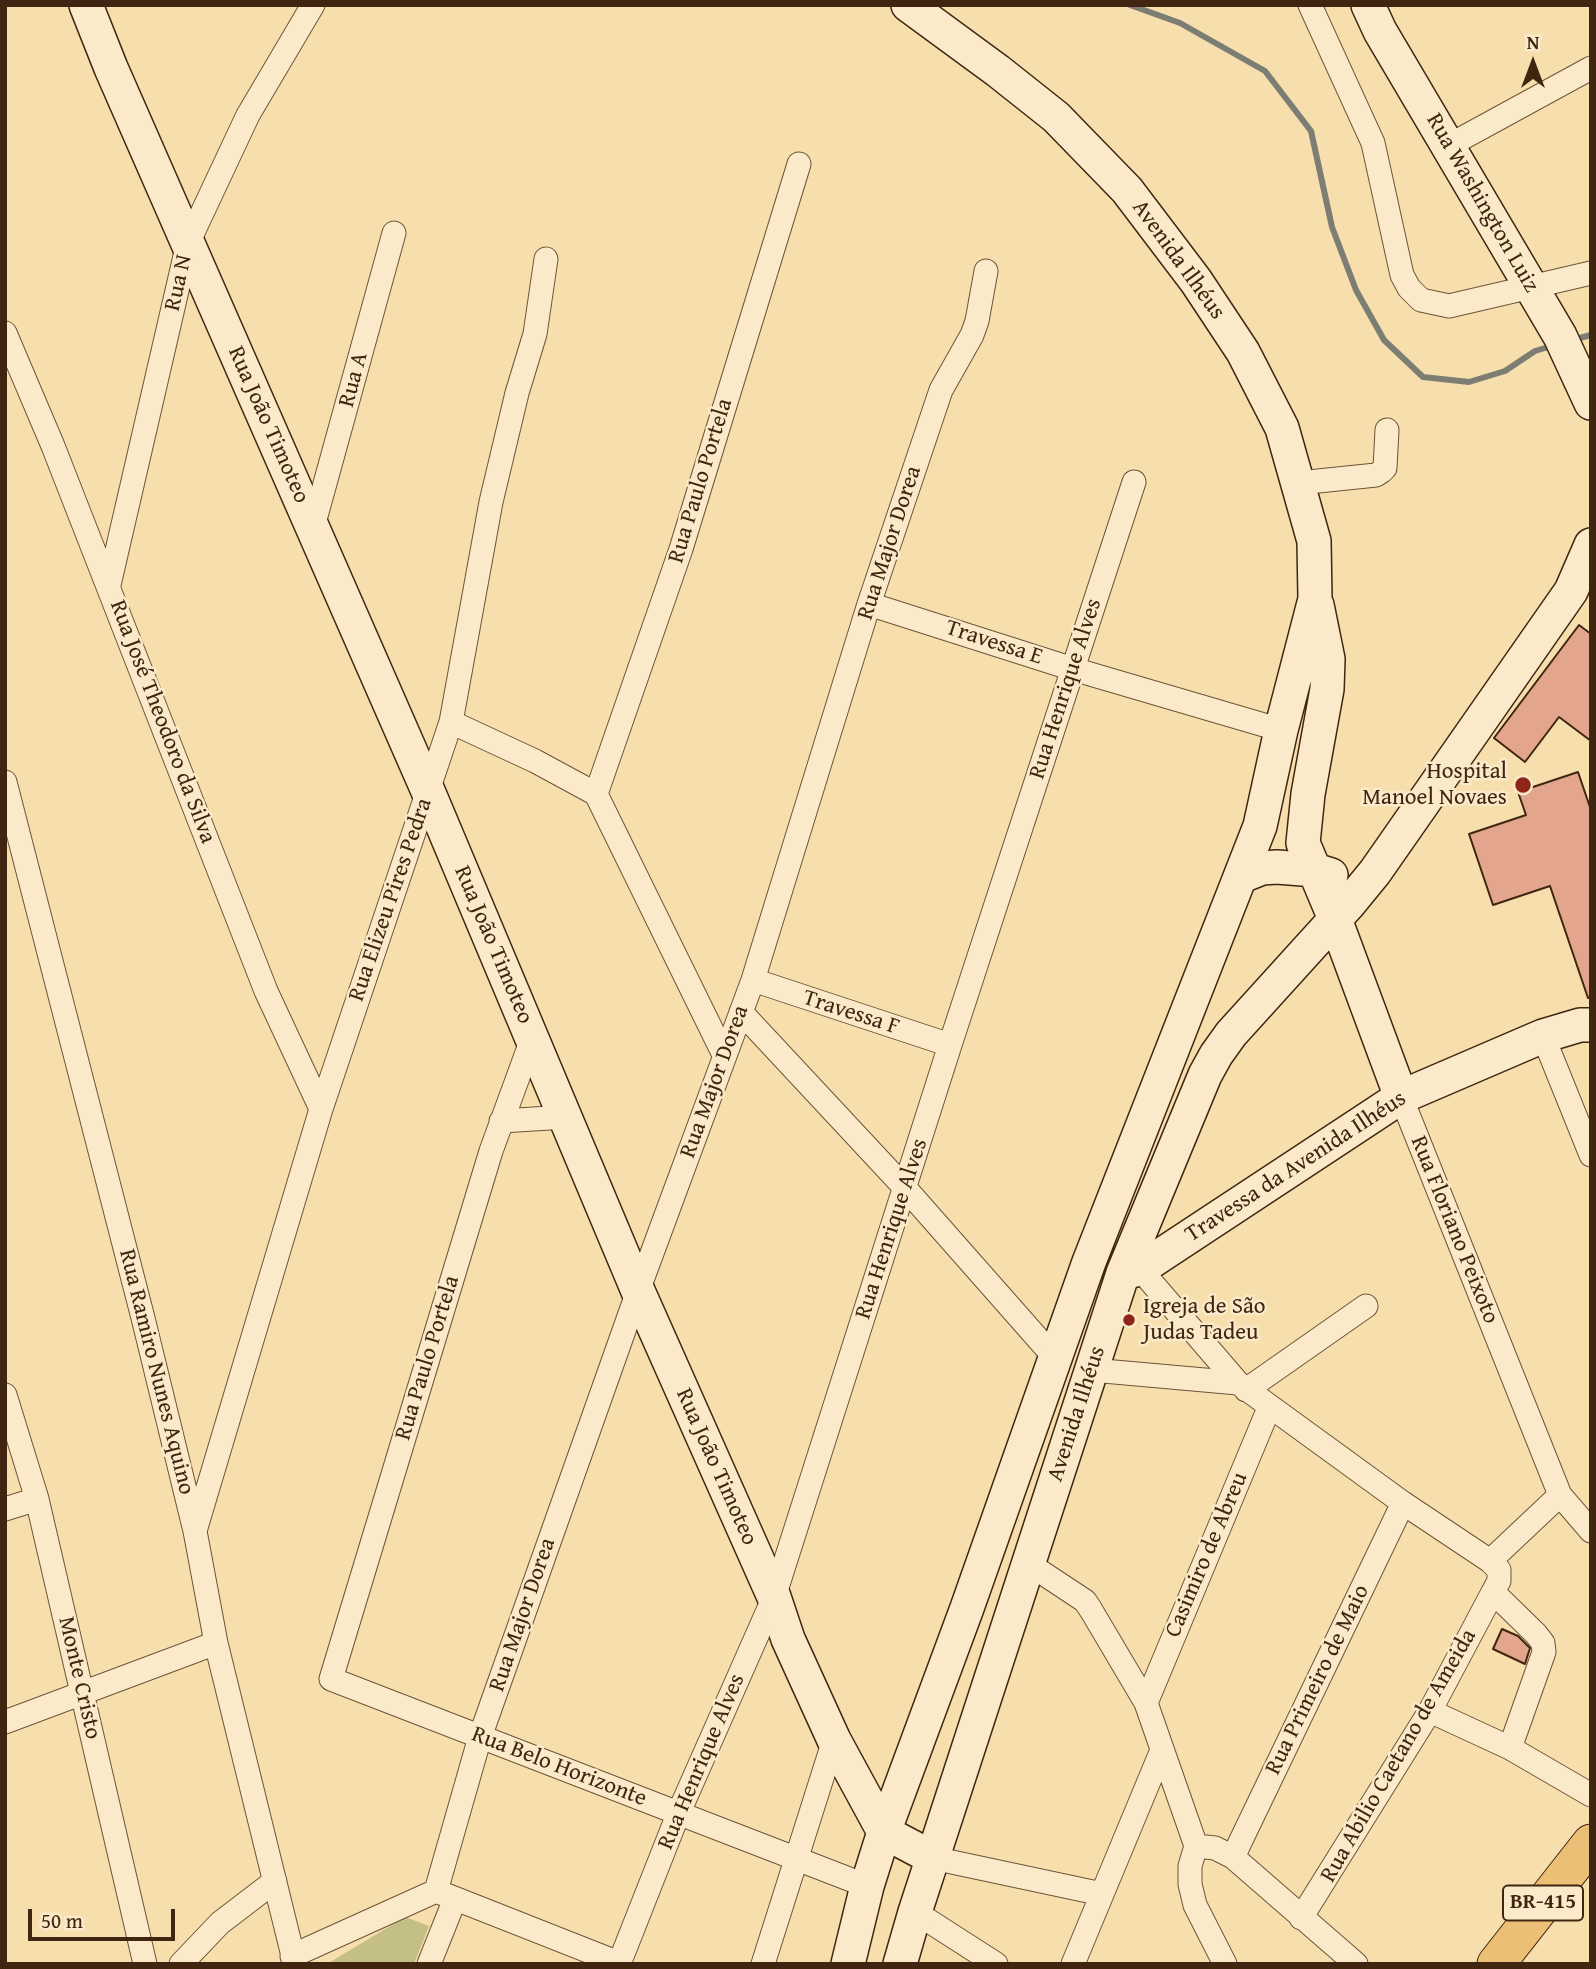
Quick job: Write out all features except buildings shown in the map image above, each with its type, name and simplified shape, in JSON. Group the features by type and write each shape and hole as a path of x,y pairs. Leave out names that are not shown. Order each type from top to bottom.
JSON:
{"main road":[{"name":"Rua João Timoteo","path":"86,5 428,791 638,1291 774,1597 788,1639 834,1740 884,1832"},
{"name":"Avenida Ilhéus","path":"900,1964 1092,1370 1200,1087 1216,1055 1231,1034 1335,919 1303,843 1328,659 1315,599 1314,541 1282,428 1243,352 1196,281 1127,190 1056,117 908,5"},
{"name":"Rua Washington Luiz","path":"1368,5 1380,31 1560,337 1591,403"},
{"path":"1335,919 1375,872 1571,592 1591,545"},
{"name":"Avenida Ilhéus","path":"848,1964 867,1886 884,1832 967,1608 1089,1262 1261,827 1281,730 1315,599"},
{"path":"1242,876 1262,868 1278,867 1315,870 1328,875 1375,872"},
{"name":"Rua Floriano Peixoto","path":"1335,919 1401,1097"},
{"name":"Travessa da Avenida Ilhéus","path":"1131,1271 1401,1097 1543,1036 1580,1025 1591,1025"},
{"path":"884,1832 933,1858"},
{"name":"BR-415","path":"1496,1964 1591,1843"},
{"name":"BR-415","path":"1527,1964 1591,1884"}],"street":[{"name":"Rua N","path":"108,585 188,243 248,115 313,5"},
{"path":"1310,5 1373,143 1402,275 1409,288 1421,300 1449,306 1591,273"},
{"path":"1448,146 1591,68"},
{"name":"Rua Paulo Portela","path":"596,794 681,549 799,164"},
{"name":"Rua A","path":"313,527 394,233"},
{"name":"Rua Elizeu Pires Pedra","path":"195,1531 321,1109 450,722 491,502 517,393 535,334 546,259"},
{"name":"Rua Major Dorea","path":"429,1964 480,1738 638,1291 752,981 869,604 941,390 972,335 986,271"},
{"name":"Rua José Theodoro da Silva","path":"5,333 108,585 266,990 321,1109"},
{"path":"1298,483 1376,475 1385,468 1387,430"},
{"name":"Rua Henrique Alves","path":"620,1964 679,1812 774,1597 950,1045 1135,482"},
{"name":"Travessa E","path":"869,604 1281,730"},
{"path":"450,722 535,761 596,794 724,1055"},
{"name":"Rua Ramiro Nunes Aquino","path":"5,782 140,1304 195,1531 216,1643 293,1960"},
{"name":"Travessa F","path":"752,981 950,1045"},
{"path":"741,1012 906,1189 1055,1358"},
{"path":"1543,1036 1591,1155"},
{"name":"Rua Paulo Portela","path":"331,1679 501,1121 532,1039"},
{"name":"Rua Floriano Peixoto","path":"1401,1097 1560,1495 1591,1531"},
{"path":"501,1121 566,1117"},
{"path":"1131,1271 1242,1387 1403,1503 1490,1561 1499,1570 1500,1576 1493,1592 1536,1634 1543,1643 1545,1652 1510,1748"},
{"path":"1092,1370 1242,1387 1366,1306"},
{"name":"Monte Cristo","path":"5,1395 37,1499 145,1964"},
{"name":"Casimiro de Abreu","path":"1146,1703 1269,1408"},
{"path":"1490,1561 1560,1495"},
{"path":"5,1509 37,1499"},
{"name":"Rua Primeiro de Maio","path":"1233,1857 1403,1503"},
{"path":"1029,1564 1085,1601 1146,1703 1196,1846 1190,1866 1190,1884 1195,1905 1225,1964"},
{"name":"Rua Abilio Caetano de Ameida","path":"1301,1918 1430,1711 1493,1592"},
{"path":"5,1722 216,1643"},
{"name":"Rua Belo Horizonte","path":"331,1679 867,1886"},
{"path":"1430,1711 1510,1748 1591,1794"},
{"path":"763,1964 834,1740"},
{"path":"1073,1964 1162,1750"},
{"path":"1196,1846 1215,1849 1233,1857 1356,1964"},
{"path":"933,1858 1102,1894"},
{"path":"181,1964 220,1923 275,1881"},
{"path":"293,1960 445,1895 620,1964"},
{"path":"915,1912 996,1964"}],"shaded area":[{"path":"405,1917 429,1926 414,1964 327,1964"}],"waterway":[{"path":"1130,5 1180,23 1265,71 1311,131 1332,227 1356,290 1384,340 1423,377 1469,382 1505,371 1535,351 1555,345"},
{"path":"1572,340 1591,335"}],"place":[{"name":"Hospital Manoel Novaes","path":"1523,785"},
{"name":"Igreja de São Judas Tadeu","path":"1129,1320"}]}
